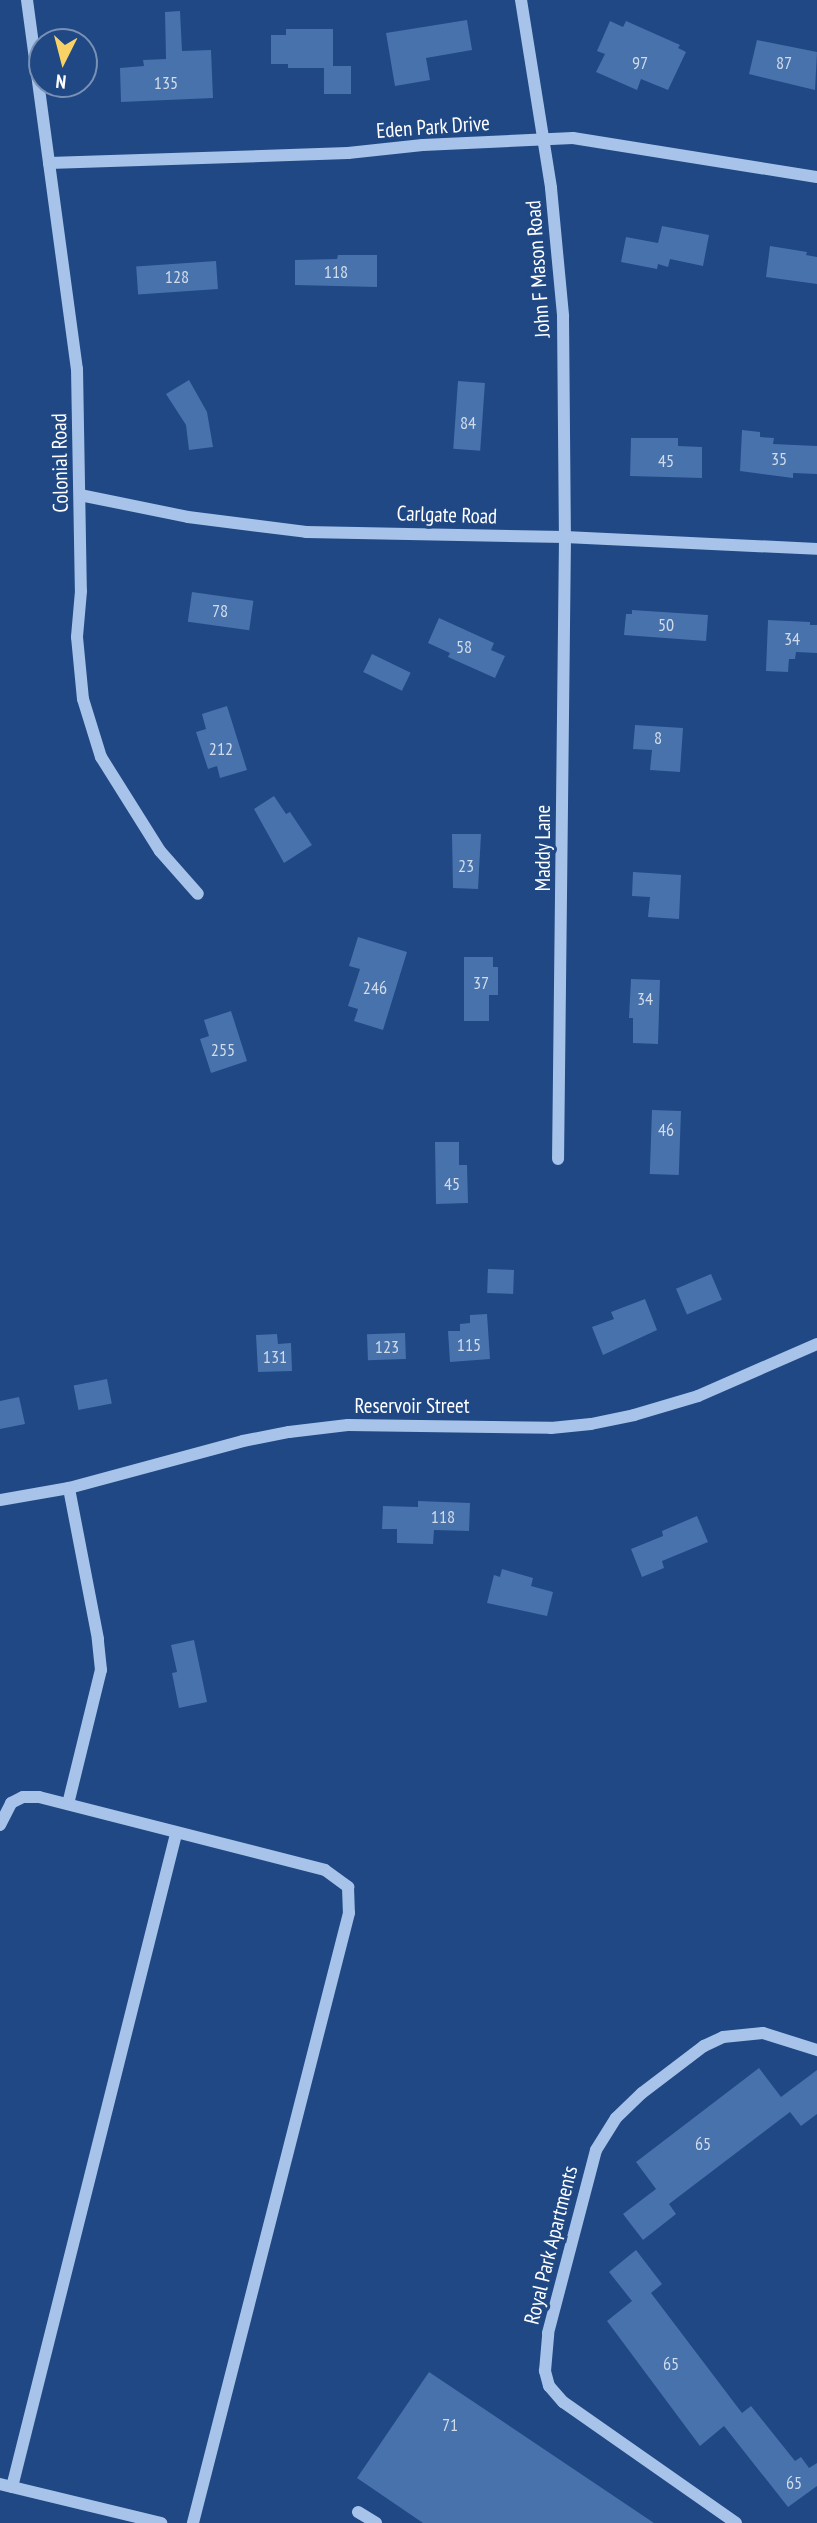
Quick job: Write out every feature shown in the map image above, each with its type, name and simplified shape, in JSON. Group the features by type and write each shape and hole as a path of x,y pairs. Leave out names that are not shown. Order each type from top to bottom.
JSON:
{"street":[{"name":"Colonial Road","path":"27,0 77,369 81,591 77,637 83,699 102,757 160,851 198,894"},
{"name":"John F Mason Road","path":"521,0 545,137 563,316 561,443 565,537"},
{"name":"Eden Park Drive","path":"49,163 348,153 545,137 573,138 817,177"},
{"name":"Carlgate Road","path":"80,495 141,509 306,532 565,537 817,549"},
{"name":"Maddy Lane","path":"558,1159 565,537"},
{"name":"Reservoir Street","path":"0,1500 69,1488 243,1441 289,1432 348,1425 551,1427 591,1424 644,1413 698,1396 817,1344"},
{"path":"68,1804 81,1762 101,1670 98,1639 69,1488"},
{"path":"0,1825 6,1808 23,1797 39,1797 325,1870 348,1887 351,1900 192,2523"},
{"path":"161,2523 6,2485 176,1834"},
{"name":"Royal Park Apartments","path":"736,2523 563,2402 549,2386 545,2371 548,2333 596,2150 616,2118 642,2093 683,2062 723,2037 763,2033 817,2050"},
{"path":"358,2512 376,2523"}],"building":[{"path":"180,11 182,51 211,50 213,98 121,102 120,68 144,66 143,60 166,59 165,12"},
{"path":"467,20 472,50 426,58 430,80 395,86 386,33"},
{"path":"610,21 623,27 626,21 680,45 678,48 686,52 668,90 641,79 637,90 596,72 605,54 597,51"},
{"path":"286,29 333,29 333,66 351,66 351,94 324,94 324,68 288,68 288,64 271,64 271,35 286,35"},
{"path":"757,40 817,52 815,90 749,74"},
{"path":"662,226 709,235 703,266 670,259 668,267 658,264 657,269 621,262 626,237 658,243"},
{"path":"770,246 807,252 806,255 817,257 817,284 766,277"},
{"path":"338,255 377,255 377,287 295,285 295,260 337,259"},
{"path":"216,261 218,289 138,295 136,267"},
{"path":"189,380 207,412 213,447 189,450 186,425 166,394"},
{"path":"458,381 485,383 480,451 453,449"},
{"path":"742,430 760,432 760,437 774,438 773,444 817,446 817,474 793,473 793,478 740,471"},
{"path":"631,438 678,438 678,446 702,447 702,478 630,476"},
{"path":"192,592 253,601 249,630 188,622"},
{"path":"632,610 708,615 706,641 624,635 626,614 632,614"},
{"path":"439,618 494,643 491,650 505,656 495,678 448,657 450,653 428,643"},
{"path":"768,620 810,622 810,625 817,625 817,653 796,652 795,659 789,659 788,672 766,671"},
{"path":"372,654 411,673 402,691 363,672"},
{"path":"227,706 247,770 220,778 217,766 208,769 196,732 206,729 202,714"},
{"path":"635,725 683,728 680,772 650,770 652,750 633,749"},
{"path":"274,796 286,814 290,812 312,845 284,863 254,809"},
{"path":"452,834 481,834 478,889 453,888"},
{"path":"633,872 681,875 679,919 648,917 650,897 632,896"},
{"path":"358,937 407,952 383,1030 354,1021 358,1009 348,1006 360,969 349,966"},
{"path":"464,957 493,957 493,967 498,967 498,995 489,995 489,1021 464,1021"},
{"path":"631,979 660,980 658,1044 633,1043 633,1018 629,1018"},
{"path":"231,1011 247,1061 211,1073 200,1039 209,1036 204,1020"},
{"path":"652,1110 681,1111 679,1175 650,1174"},
{"path":"435,1142 459,1142 459,1165 467,1165 468,1203 436,1204"},
{"path":"488,1269 514,1270 513,1294 487,1293"},
{"path":"711,1274 722,1300 687,1315 676,1289"},
{"path":"645,1299 657,1330 603,1355 592,1327 614,1319 611,1312"},
{"path":"487,1314 490,1359 450,1362 448,1331 460,1331 460,1324 470,1323 470,1315"},
{"path":"405,1333 406,1359 368,1360 367,1334"},
{"path":"277,1334 278,1344 291,1343 292,1371 258,1372 256,1335"},
{"path":"107,1379 112,1404 78,1410 74,1385"},
{"path":"19,1397 25,1424 0,1429 0,1401"},
{"path":"418,1501 470,1503 469,1531 434,1530 433,1544 397,1543 397,1529 382,1529 383,1506 418,1507"},
{"path":"697,1516 708,1542 662,1561 664,1568 642,1577 631,1549 663,1536 662,1531"},
{"path":"502,1569 533,1578 531,1586 553,1592 547,1616 487,1603 494,1575 500,1577"},
{"path":"194,1640 207,1702 179,1708 172,1673 177,1672 171,1645"},
{"path":"759,2068 781,2097 817,2070 817,2114 801,2126 790,2112 669,2204 676,2214 643,2240 623,2214 656,2189 636,2162"},
{"path":"636,2250 662,2284 651,2293 742,2413 751,2406 795,2461 801,2457 809,2468 817,2463 817,2486 788,2507 724,2426 700,2446 607,2321 632,2301 609,2272"},
{"path":"429,2372 654,2523 423,2523 357,2478"}]}
